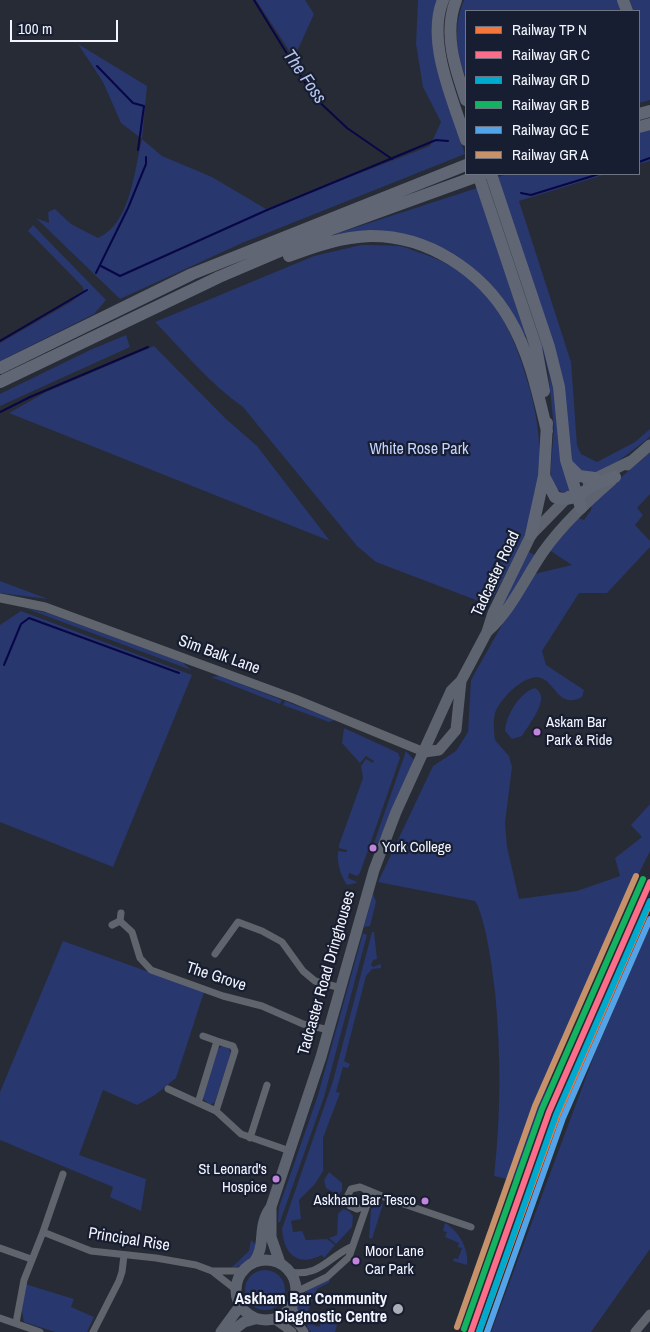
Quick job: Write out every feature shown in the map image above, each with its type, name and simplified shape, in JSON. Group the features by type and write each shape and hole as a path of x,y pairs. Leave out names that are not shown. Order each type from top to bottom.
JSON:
{"highway":[{"path":"443,0 437,33 439,54 465,137"},
{"path":"456,0 451,19 450,36 465,97"},
{"path":"0,368 106,314 192,274 465,165"},
{"path":"478,175 536,347 546,402 547,431 544,476 531,535"},
{"path":"0,382 219,277 334,228 480,175"},
{"path":"491,175 549,347 559,387 567,464 575,499"},
{"path":"219,277 242,274 314,246 338,240 370,236 415,243 443,254 486,286 511,320 529,363 547,431"},
{"path":"567,464 579,476 595,478"},
{"path":"544,476 555,497 575,499 598,483 615,477"}],"main road":[{"name":"Tadcaster Road","path":"615,477 650,445"},
{"name":"Tadcaster Road","path":"424,752 451,691 461,681 487,632 493,613 531,535 575,499 595,478 631,461"},
{"name":"Tadcaster Road","path":"487,632 501,619 575,499"},
{"name":"Tadcaster Road","path":"424,752 439,750 456,730 461,681"},
{"name":"Tadcaster Road Dringhouses","path":"254,1262 260,1250 262,1221 271,1207 329,1030 374,870 396,812 424,752"},
{"name":"Tadcaster Road Dringhouses","path":"271,1207 271,1237 280,1263"},
{"path":"231,1332 244,1322 255,1319 274,1319 284,1314 292,1305 296,1292 295,1282 280,1263 267,1260 254,1262 242,1271 235,1289 240,1306 255,1319"},
{"path":"221,1332 240,1306"}],"street":[{"name":"Sim Balk Lane","path":"0,598 45,607 295,699 424,752"},
{"path":"112,925 120,921 121,913"},
{"name":"The Grove","path":"120,921 132,932 140,958 152,970 223,996 262,1006 303,1024 329,1030"},
{"path":"215,954 238,922 262,931 282,942 303,972 315,981 340,988"},
{"path":"203,1036 233,1046 235,1051 216,1111"},
{"path":"198,1103 218,1041"},
{"path":"250,1138 267,1085"},
{"path":"168,1089 216,1111 236,1131 250,1138 290,1151"},
{"path":"16,1323 22,1300 23,1284 31,1259 64,1174"},
{"path":"360,1226 354,1208 347,1202 348,1191 357,1186 389,1200 471,1227"},
{"path":"296,1292 332,1273 349,1257 367,1203 366,1191"},
{"path":"354,1208 367,1203 389,1200"},
{"name":"Principal Rise","path":"43,1232 91,1251 173,1261 212,1272 242,1271"},
{"path":"289,1272 313,1272 351,1247"},
{"path":"0,1248 31,1259"},
{"path":"93,1332 119,1281 124,1255"},
{"name":"Principal Rise","path":"212,1272 235,1289"},
{"path":"292,1305 296,1321 304,1332"},
{"path":"634,1332 650,1314"},
{"path":"0,1318 40,1332"},
{"path":"274,1319 292,1332"}],"green space":[{"path":"256,0 305,0 314,14 294,58"},
{"path":"418,0 437,0 450,107 465,154 242,243 120,299 36,218 49,223 48,212 55,209 71,224 98,238 109,231 118,221 124,209 142,139 162,156 212,177 266,209 430,146 441,122 423,87 416,44"},
{"path":"464,0 617,0 621,10 465,10 465,75 457,39 458,20"},
{"path":"630,0 650,0 650,100 640,103 640,10 633,10"},
{"path":"78,44 147,86 142,139 121,123 103,82"},
{"path":"650,130 650,161 640,164 640,133"},
{"path":"504,175 603,175 519,201 571,362 577,445 581,454 597,462 635,442 650,429 650,436 645,441 604,472 583,474 572,461 497,177"},
{"path":"477,188 527,334 523,336 482,277 420,241 320,239"},
{"path":"33,225 106,300 94,314 0,361 0,343 71,302 84,292 83,287 28,231"},
{"name":"White Rose Park","path":"361,245 405,247 446,263 465,275 481,289 494,305 505,323 522,364 533,401 538,431 540,461 537,491 521,544 489,605 376,562 357,546 243,407 208,377 155,322 314,256"},
{"path":"126,335 130,347 0,406 0,394 90,350"},
{"path":"154,346 225,418 257,446 330,541 9,413 46,392"},
{"path":"548,370 571,489 563,493 556,488 550,477 554,428"},
{"path":"650,452 650,494 637,508 643,515 635,525 650,541 650,547 607,593 579,593 542,651 546,665 584,690 582,697 574,700 562,698 546,681 535,677 514,688 502,701 494,716 495,740 509,756 512,767 505,823 507,847 519,899 577,891 620,876 615,858 642,837 631,825 650,804 650,851 605,942 561,1046 516,1181 494,1176 499,1107 498,1038 495,992 490,959 478,906 475,901 378,882 433,766 456,751 468,732 471,680 508,614 534,574 572,565 549,550 578,518 584,520 591,510 592,503"},
{"path":"529,552 535,555 514,591 493,621"},
{"path":"0,581 48,599 0,593"},
{"path":"25,608 48,613 182,662 191,670"},
{"path":"21,611 192,675 113,867 0,822 0,625"},
{"path":"220,676 282,700 280,704 211,677"},
{"path":"535,688 540,692 541,698 538,711 522,736 512,739 505,731 511,711 524,694"},
{"path":"285,701 335,720 329,722 283,705"},
{"path":"344,728 398,753 400,758 360,873 357,876 349,873 348,878 357,882 347,885 341,873 338,851 347,852 347,850 339,848 339,845 363,778 361,766 366,759 373,763 374,761 366,756 360,763 342,743"},
{"path":"406,751 414,760 377,845 374,843"},
{"path":"373,893 376,902 370,926 364,927"},
{"path":"650,926 650,1249 591,1332 491,1332 595,1053"},
{"path":"372,932 374,932 377,959 373,960 371,965 373,967 381,964 381,968 372,969 366,976 344,1061 350,1064 348,1068 343,1067 336,1092 340,1093 323,1138 323,1171 315,1184 299,1200 301,1219 291,1221 293,1232 302,1231 306,1240 327,1239 335,1245 324,1258 322,1255 306,1260 299,1259 289,1252 283,1238 282,1229 333,1081"},
{"path":"363,933 367,935 324,1097 280,1222 278,1222 279,1207 318,1095"},
{"path":"63,941 204,992 176,1078 155,1095 137,1105 103,1090 79,1155 146,1179 141,1211 110,1197 113,1187 0,1140 0,1092"},
{"path":"223,1045 228,1046 231,1053 215,1102 210,1105 202,1098 218,1049"},
{"path":"329,1172 342,1183 342,1191 338,1195 326,1188 324,1180"},
{"path":"383,1204 372,1239 369,1238 371,1209"},
{"path":"343,1209 349,1211 353,1216 352,1227 336,1244 329,1238 337,1235 338,1214"},
{"path":"445,1223 455,1231 462,1241 465,1247 467,1265 453,1261 454,1258 458,1259 462,1248 458,1247 459,1243 445,1237 447,1232 443,1231"},
{"path":"251,1240 257,1246 250,1258 241,1266 231,1268 249,1251"},
{"path":"269,1270 276,1273 282,1279 285,1290 284,1298 276,1307 269,1310 261,1310 254,1307 246,1298 245,1286 248,1279 257,1271"},
{"path":"329,1279 330,1282 317,1289 308,1311 301,1320 297,1312 299,1299 309,1290"},
{"path":"25,1284 74,1299 71,1307 94,1317 87,1332 55,1332 24,1322 22,1311"},
{"path":"322,1320 337,1325 335,1332 311,1332 307,1327 308,1323 319,1327"}],"waterway":[{"name":"The Foss","path":"254,0 313,96 347,128 392,159"},
{"path":"97,66 133,103 144,106 138,150"},
{"path":"101,266 120,276 267,210 436,140 448,141"},
{"path":"96,273 128,208 146,164 146,157"},
{"path":"640,162 650,158"},
{"path":"521,193 531,195 596,175"},
{"path":"0,341 87,290"},
{"path":"0,412 30,397 148,347"},
{"path":"4,665 21,624 29,618 179,673"}],"transit line":[{"path":"457,1327 535,1106 636,876"},
{"path":"464,1329 542,1109 643,879"},
{"path":"471,1332 549,1112 650,882"},
{"path":"479,1332 556,1115 650,901"},
{"path":"479,1332 557,1117 650,903"},
{"path":"487,1332 563,1118 650,919"}],"place":[{"name":"Askam Bar Park & Ride","path":"537,732"},
{"name":"York College","path":"373,848"},
{"name":"St Leonard's Hospice","path":"276,1179"},
{"name":"Askham Bar Tesco","path":"425,1201"},
{"name":"Moor Lane Car Park","path":"356,1261"},
{"name":"Askham Bar Community Diagnostic Centre","path":"398,1309"}]}
